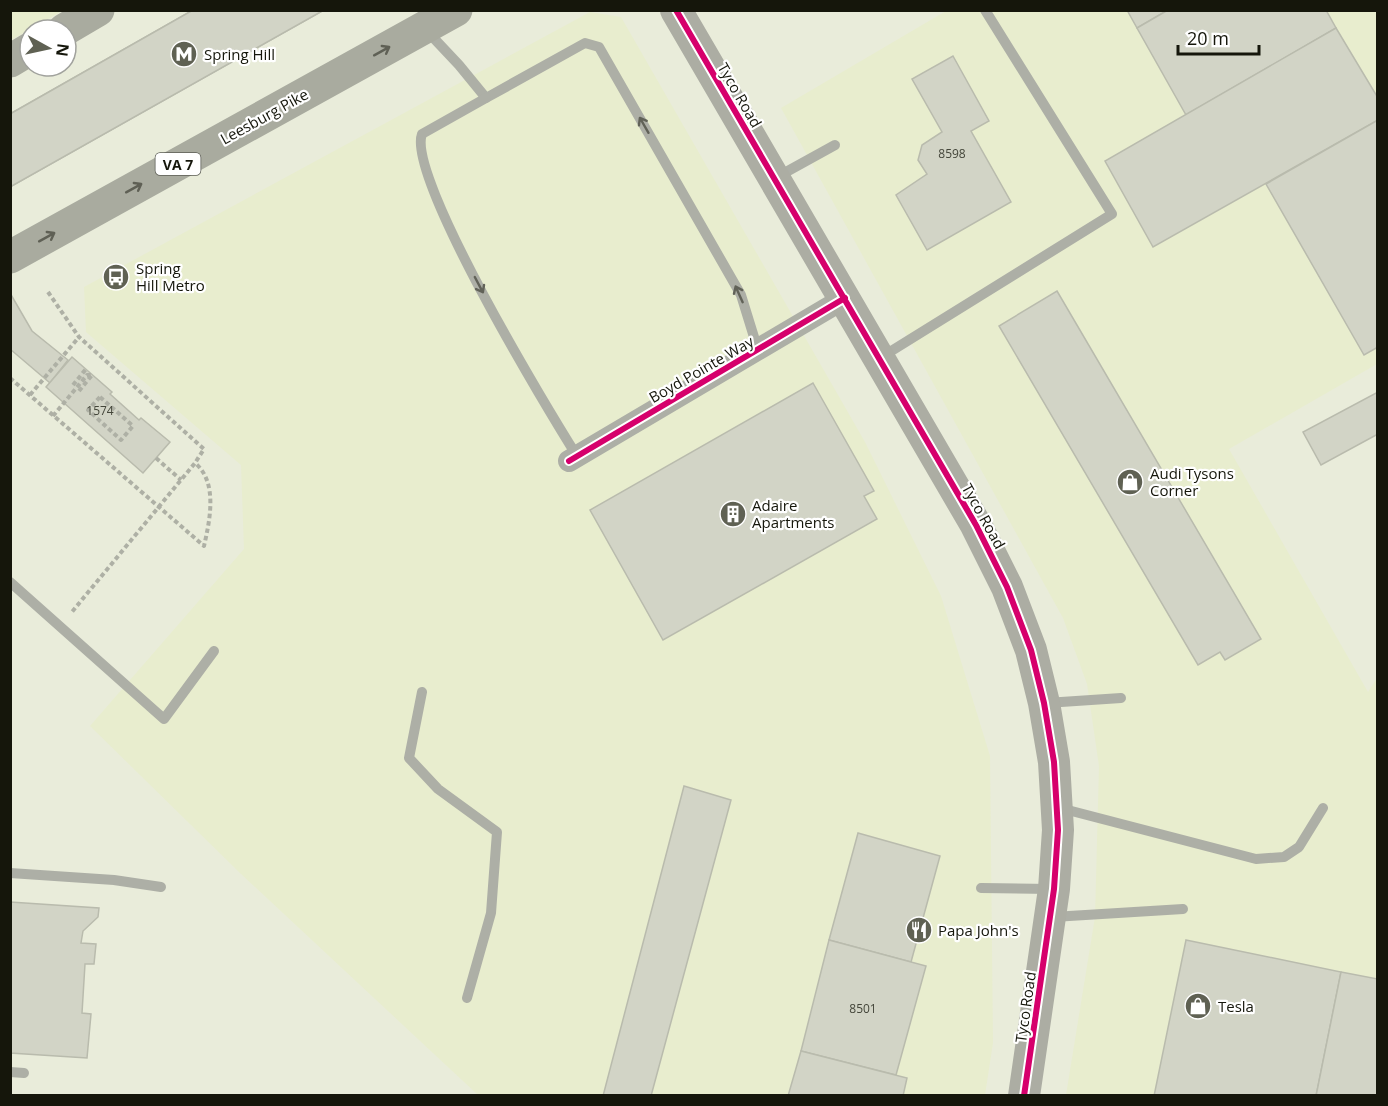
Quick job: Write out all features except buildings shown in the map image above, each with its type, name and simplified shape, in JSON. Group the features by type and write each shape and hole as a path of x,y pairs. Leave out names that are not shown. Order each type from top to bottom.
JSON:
{"highway":[{"path":"78,22 98,10"},
{"name":"Leesburg Pike","path":"10,257 456,10"}],"street":[{"name":"Tyco Road","path":"676,10 976,525 1007,587 1031,650 1044,703 1054,762 1058,830 1052,903 1024,1095"},
{"name":"Boyd Pointe Way","path":"573,459 845,298"}],"lane":[{"path":"879,359 1112,214 985,10"},
{"path":"424,28 459,64 486,98"},
{"path":"573,459 452,234 422,159 420,141 423,134 585,43 599,47 741,295 758,350"},
{"path":"774,179 835,145"},
{"path":"10,582 164,719 214,651"},
{"path":"422,692 409,758 438,789 497,832 491,913 467,998"},
{"path":"1044,703 1121,698"},
{"path":"1056,807 1256,859 1284,857 1299,847 1323,808"},
{"path":"10,873 114,880 161,887"},
{"path":"981,888 1052,903 1183,909"},
{"path":"10,1072 24,1073"}],"path":[{"path":"48,292 79,337 204,449 195,463 60,626"},
{"path":"30,395 79,337"},
{"path":"53,416 87,375 86,369 73,386"},
{"path":"79,391 92,375 87,375"},
{"path":"10,378 204,546 211,503 202,469 195,463"},
{"path":"100,397 133,426 122,440 88,410 100,397"},
{"path":"156,458 181,480"}],"shaded area":[{"path":"11,10 62,10 50,18 18,18 18,36 11,40"},
{"path":"946,11 1377,11 1377,364 1229,449 1368,692 1377,678 1377,1095 1066,1095 1095,917 1099,766 1087,684 1063,618 781,108"},
{"path":"590,12 621,17 865,442 941,596 990,756 993,1043 985,1095 478,1095 241,874 90,726 244,549 241,465 86,332 84,287"}],"cycle path":[{"path":"676,10 976,525 1007,587 1031,650 1044,703 1054,762 1058,830 1054,889 1024,1096"},
{"path":"569,461 845,298"}],"place":[{"name":"Spring Hill","path":"184,54"},
{"name":"Spring Hill Metro","path":"116,277"},
{"name":"Audi Tysons Corner","path":"1130,482"},
{"name":"Adaire Apartments","path":"733,514"},
{"name":"Papa John's","path":"919,930"},
{"name":"Tesla","path":"1198,1006"}]}
